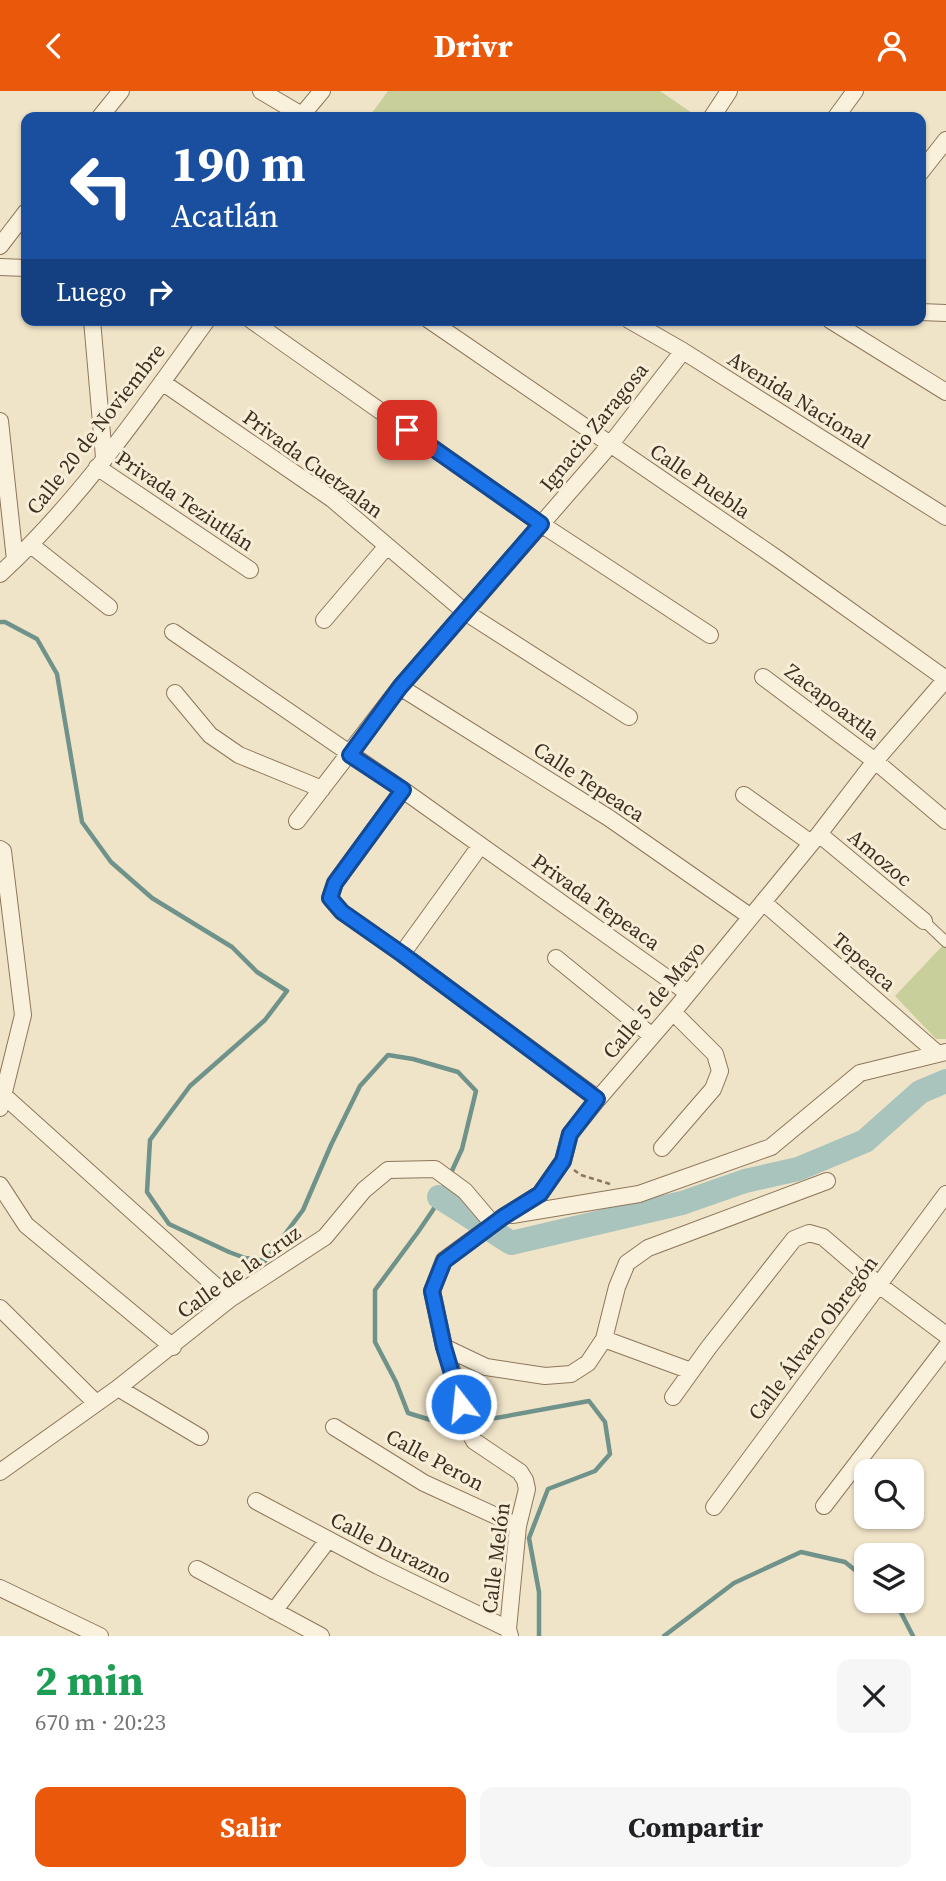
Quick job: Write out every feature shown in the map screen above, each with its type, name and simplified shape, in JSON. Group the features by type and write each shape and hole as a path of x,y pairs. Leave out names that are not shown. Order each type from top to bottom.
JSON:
{"street":[{"path":"104,112 121,91"},
{"path":"261,91 296,112"},
{"path":"306,112 322,91"},
{"path":"715,112 729,91"},
{"path":"839,112 855,91"},
{"path":"926,165 946,140"},
{"path":"0,246 21,219"},
{"path":"0,267 21,268"},
{"path":"926,303 943,313"},
{"path":"92,326 101,462"},
{"name":"Calle 20 de Noviembre","path":"0,574 31,545 101,462 203,326"},
{"path":"260,326 541,524 710,635"},
{"name":"Calle Puebla","path":"438,326 789,567 946,679"},
{"name":"Avenida Nacional","path":"639,326 946,517"},
{"path":"840,326 946,392"},
{"name":"Ignacio Zaragosa","path":"297,821 400,687 610,445 683,351"},
{"name":"Privada Cuetzalan","path":"162,382 332,499 465,612 629,717"},
{"path":"0,421 15,561"},
{"name":"Privada Teziutlán","path":"101,462 250,570"},
{"path":"31,545 109,607"},
{"path":"324,620 387,546"},
{"path":"173,632 480,846 402,954"},
{"name":"Zacapoaxtla","path":"763,677 875,761 946,821"},
{"name":"Calle 5 de Mayo","path":"468,1429 444,1347 432,1291 444,1261 540,1194 563,1161 570,1134 597,1099 673,1012 815,839 875,761 946,679"},
{"name":"Calle Tepeaca","path":"400,687 609,818 751,918"},
{"path":"174,693 210,735 239,755 322,789"},
{"path":"403,790 335,883 330,898 342,912 597,1099"},
{"name":"Amozoc","path":"744,796 815,839 924,921 946,942"},
{"name":"Privada Tepeaca","path":"480,846 688,993"},
{"path":"0,849 4,851 23,1015 1,1101 230,1299"},
{"name":"Tepeaca","path":"763,902 941,1052"},
{"path":"556,958 652,1035"},
{"path":"662,1148 713,1089 720,1070 715,1054 673,1012"},
{"path":"493,1225 639,1194 771,1147 860,1073 941,1052"},
{"name":"Calle de la Cruz","path":"0,1472 173,1347 230,1299 325,1237 364,1190 388,1170 435,1169 465,1191 493,1225"},
{"path":"444,1347 486,1367 545,1375 571,1374 588,1363 604,1339 617,1287 627,1263 648,1248 827,1181"},
{"path":"0,1185 26,1225 173,1347"},
{"name":"Calle Álvaro Obregón","path":"714,1507 946,1193"},
{"path":"673,1397 794,1239 809,1233 823,1237 879,1285 946,1335"},
{"path":"0,1308 96,1403"},
{"path":"604,1339 691,1371"},
{"path":"824,1506 946,1347"},
{"path":"118,1388 200,1437"},
{"name":"Calle Peron","path":"334,1427 424,1483 518,1526"},
{"name":"Calle Melón","path":"468,1429 474,1441 520,1472 527,1489 518,1526 509,1632"},
{"name":"Calle Durazno","path":"257,1501 509,1632"},
{"path":"274,1611 328,1540"},
{"path":"197,1569 321,1636"},
{"path":"0,1588 100,1636"}],"path":[{"path":"563,1161 581,1175 616,1186"}],"green space":[{"path":"388,91 660,91 691,112 373,112"},
{"path":"946,942 946,1039 936,1039 895,996"}],"waterway":[{"path":"0,622 37,639 57,674 82,822 111,862 152,898 232,947 257,972 287,991 265,1020 190,1086 150,1140 147,1192 169,1224 229,1252 265,1261 303,1210 360,1086 388,1055 458,1072 476,1091 462,1149 450,1175"},
{"path":"439,1197 511,1243 682,1203 745,1181 798,1169 865,1141 920,1092 946,1081"},
{"path":"446,1183 433,1210 375,1290 375,1342 396,1382 408,1413 434,1421 460,1420"},
{"path":"469,1419 496,1418 589,1401 605,1422 610,1454 595,1471 548,1489 529,1538 539,1592 539,1636"},
{"path":"664,1636 734,1583 801,1552 845,1562 854,1569"},
{"path":"901,1613 913,1636"}],"route":[{"path":"407,430 541,524 400,687 350,755 403,790 335,883 330,898 342,912 597,1099 570,1134 563,1161 540,1194 503,1217 444,1261 432,1291 444,1347 461,1404"}]}
